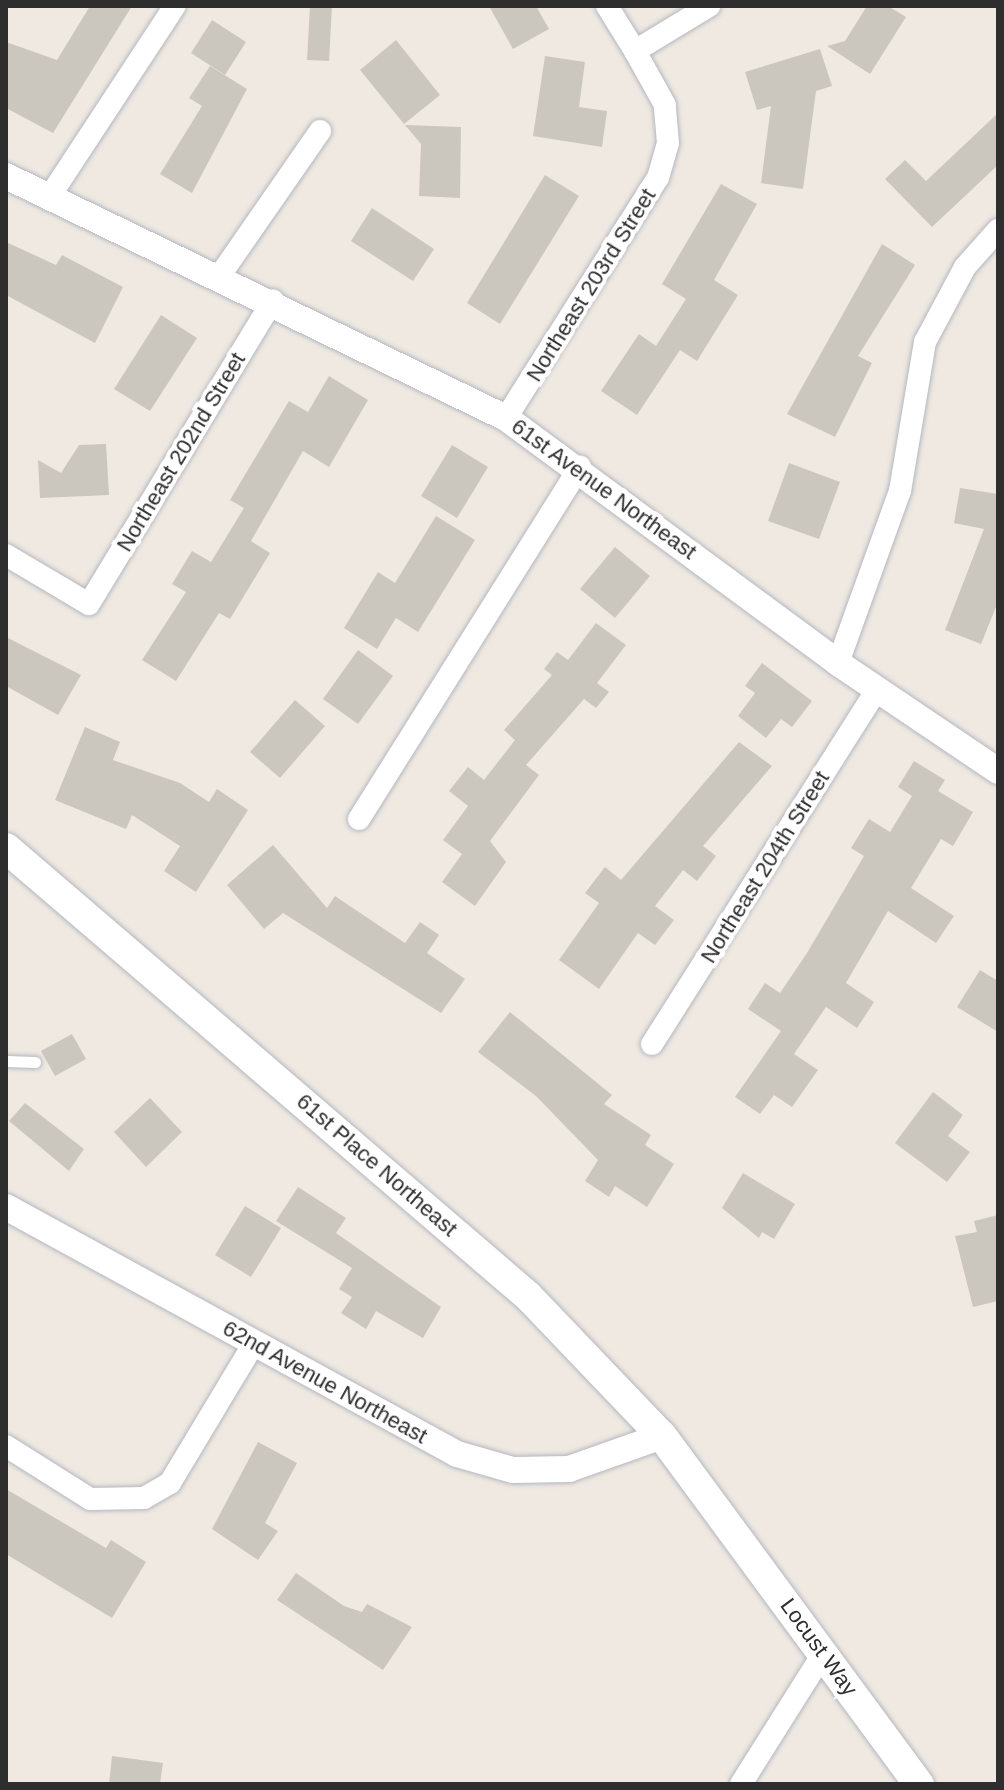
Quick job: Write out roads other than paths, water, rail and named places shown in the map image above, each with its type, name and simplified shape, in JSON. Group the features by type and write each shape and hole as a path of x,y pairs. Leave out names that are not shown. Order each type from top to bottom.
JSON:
{"main road":[{"name":"61st Place Northeast","path":"6,848 528,1296 662,1436 720,1510"},
{"name":"Locust Way","path":"720,1510 919,1784"}],"street":[{"path":"50,196 175,6"},
{"name":"Northeast 203rd Street","path":"506,418 658,178 668,143 665,105 607,6"},
{"path":"635,51 709,6"},
{"path":"221,274 320,131"},
{"name":"61st Avenue Northeast","path":"6,176 221,274 506,418 580,467 838,663 998,771"},
{"path":"838,663 900,491 925,342 965,267 998,230"},
{"name":"Northeast 202nd Street","path":"6,555 89,604 273,300"},
{"path":"359,819 580,467"},
{"name":"Northeast 204th Street","path":"652,1044 877,689"},
{"name":"62nd Avenue Northeast","path":"6,1207 457,1454 513,1470 569,1469 662,1436"},
{"path":"6,1446 90,1499 144,1498 170,1483 254,1343"},
{"path":"741,1784 823,1654"}],"lane":[{"path":"6,1061 35,1062"}]}
